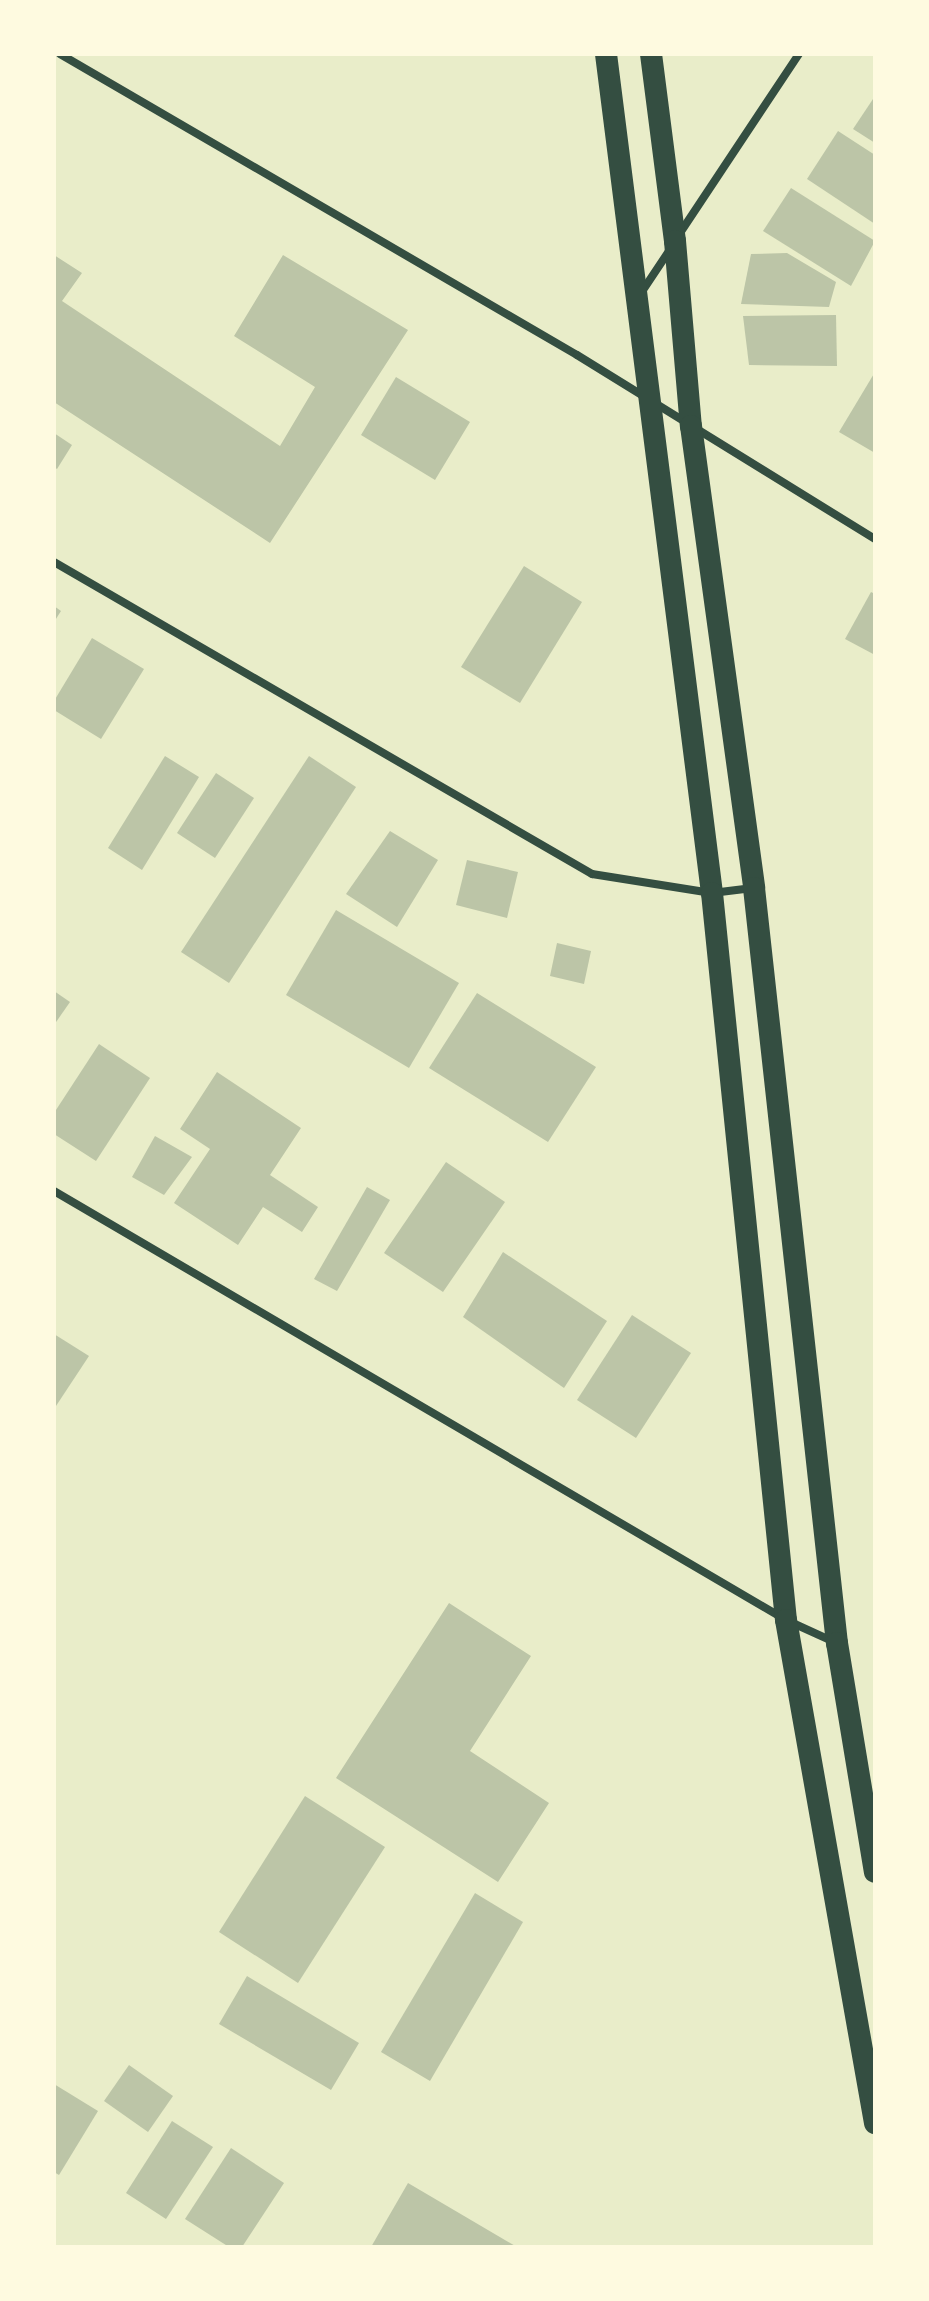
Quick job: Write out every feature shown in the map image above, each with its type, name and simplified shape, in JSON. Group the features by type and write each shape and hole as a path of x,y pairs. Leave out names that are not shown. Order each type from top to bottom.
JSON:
{"highway":[{"path":"606,54 712,893 786,1620 875,2123"},
{"path":"651,54 675,241 691,426 754,888 837,1643 875,1872"}],"street":[{"path":"60,54 649,400 875,539"},
{"path":"636,300 799,54"},
{"path":"54,562 592,874 712,893 754,888"},
{"path":"54,1191 786,1620 837,1643"}],"building":[{"path":"875,96 875,143 853,129"},
{"path":"838,131 875,155 875,224 807,179"},
{"path":"791,188 875,241 851,286 763,231"},
{"path":"787,253 836,282 829,307 741,304 751,254"},
{"path":"54,255 82,273 62,301 280,446 315,387 234,336 283,255 408,330 270,543 54,402"},
{"path":"836,315 837,366 749,365 743,316"},
{"path":"875,372 875,453 839,432"},
{"path":"396,377 470,422 435,480 361,435"},
{"path":"54,433 72,445 57,469 54,467"},
{"path":"524,566 582,602 520,703 461,667"},
{"path":"871,592 875,594 875,655 845,639"},
{"path":"54,606 61,611 54,622"},
{"path":"92,638 144,669 101,739 54,710 54,701"},
{"path":"165,756 199,777 142,870 108,848"},
{"path":"309,756 356,787 229,983 181,952"},
{"path":"216,773 254,798 215,858 177,833"},
{"path":"390,831 438,860 397,927 346,894"},
{"path":"467,860 518,872 507,918 456,905"},
{"path":"336,910 459,983 409,1068 286,995"},
{"path":"557,943 591,951 584,984 550,976"},
{"path":"54,991 70,1002 54,1025"},
{"path":"477,993 596,1067 548,1142 429,1068"},
{"path":"99,1044 150,1078 96,1161 54,1134 54,1113"},
{"path":"217,1072 301,1128 270,1175 318,1207 302,1232 263,1207 238,1245 174,1203 210,1149 180,1129"},
{"path":"155,1136 192,1157 164,1195 132,1177"},
{"path":"446,1162 505,1202 443,1292 384,1253"},
{"path":"367,1187 390,1200 337,1291 314,1279"},
{"path":"503,1252 607,1321 564,1388 463,1317"},
{"path":"632,1315 691,1353 636,1438 577,1400"},
{"path":"54,1334 89,1356 54,1409"},
{"path":"449,1603 531,1656 470,1751 549,1803 498,1882 336,1778"},
{"path":"305,1796 385,1847 298,1983 219,1932"},
{"path":"475,1893 523,1922 430,2081 381,2052"},
{"path":"247,1976 359,2043 331,2090 219,2024"},
{"path":"129,2065 173,2096 148,2132 104,2101"},
{"path":"54,2084 98,2111 59,2175 54,2172"},
{"path":"172,2121 213,2147 166,2219 126,2193"},
{"path":"231,2148 284,2183 242,2247 229,2247 185,2219"},
{"path":"408,2183 517,2247 371,2247"}]}
